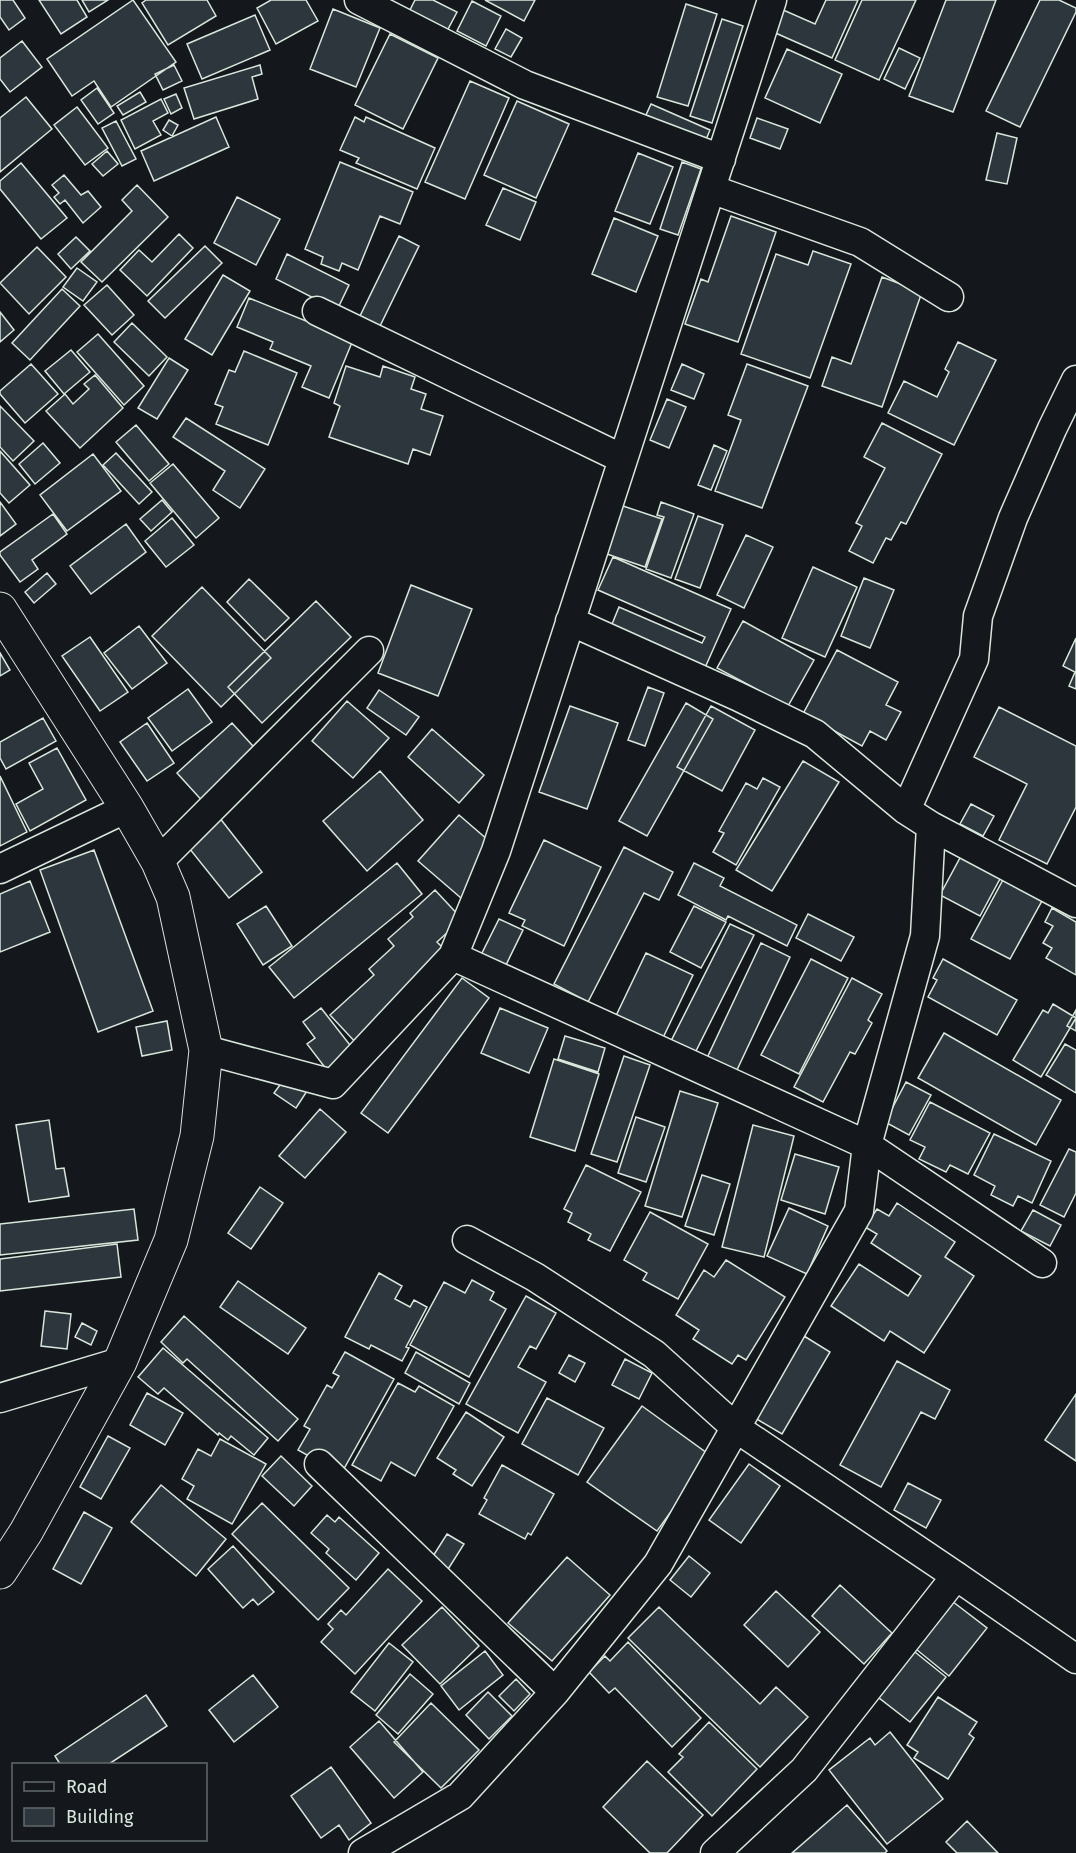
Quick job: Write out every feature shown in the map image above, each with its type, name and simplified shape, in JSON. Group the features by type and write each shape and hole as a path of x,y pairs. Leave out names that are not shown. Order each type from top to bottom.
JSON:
{"street":[{"path":"359,0 525,85 721,159"},
{"path":"206,1050 333,1084 453,956 496,851 772,0"},
{"path":"711,189 860,242 949,297"},
{"path":"317,311 623,459"},
{"path":"906,810 974,660 978,616 1013,518 1076,380"},
{"path":"0,609 127,808 158,862 173,897 206,1050 196,1136 171,1240 120,1362 32,1521 0,1572"},
{"path":"570,621 737,696 815,734 906,810 931,826 1076,903"},
{"path":"158,862 369,651"},
{"path":"0,869 127,808"},
{"path":"363,1853 460,1796 555,1692 658,1564 859,1211 867,1145 925,936 931,826"},
{"path":"453,956 867,1145 1041,1263"},
{"path":"467,1240 535,1277 654,1354 736,1428 1076,1659"},
{"path":"0,1398 120,1362"},
{"path":"318,1464 555,1692"},
{"path":"715,1853 804,1770 956,1576"}],"building":[{"path":"0,0 13,0 25,18 9,30 0,17"},
{"path":"39,0 77,0 87,17 61,34"},
{"path":"82,0 108,0 89,12"},
{"path":"133,0 176,62 111,107 94,81 72,96 47,59"},
{"path":"146,0 207,0 216,16 168,45 142,3"},
{"path":"271,0 306,0 318,21 276,44 257,8"},
{"path":"415,0 433,0 457,12 447,31 409,12"},
{"path":"485,0 535,0 524,21"},
{"path":"826,0 858,0 832,58 771,31 781,9 815,24"},
{"path":"862,0 916,0 879,80 835,60"},
{"path":"946,0 996,0 953,112 909,96"},
{"path":"1040,0 1059,0 1076,8 1076,12 1020,127 986,111"},
{"path":"472,1 501,16 486,46 457,31"},
{"path":"686,4 717,14 688,106 657,97"},
{"path":"333,9 380,28 356,87 310,69"},
{"path":"255,15 270,50 202,79 187,44"},
{"path":"722,19 743,26 712,123 690,116"},
{"path":"506,29 522,38 511,57 495,49"},
{"path":"390,34 438,58 403,129 355,105"},
{"path":"22,41 42,67 10,92 0,79 0,58"},
{"path":"899,48 920,58 905,89 884,79"},
{"path":"787,49 842,74 820,123 765,98"},
{"path":"174,65 182,81 163,90 155,74"},
{"path":"260,65 262,74 252,77 258,99 194,119 184,88"},
{"path":"470,81 509,98 465,199 425,182"},
{"path":"97,88 114,113 98,124 81,100"},
{"path":"140,92 146,102 123,115 117,106"},
{"path":"176,94 182,108 171,114 164,99"},
{"path":"26,97 52,129 0,172 0,118"},
{"path":"161,99 168,113 153,121 161,135 135,149 121,120"},
{"path":"517,101 569,124 536,198 484,175"},
{"path":"651,104 710,130 705,142 646,115"},
{"path":"77,107 108,148 85,165 54,125"},
{"path":"216,117 229,147 154,181 141,151"},
{"path":"355,117 364,122 366,117 435,148 417,189 356,163 359,158 340,150"},
{"path":"757,118 788,129 780,149 750,138"},
{"path":"169,120 178,125 172,136 163,130"},
{"path":"116,121 136,159 122,166 102,128"},
{"path":"997,133 1017,138 1007,184 986,180"},
{"path":"107,151 118,164 103,176 92,164"},
{"path":"638,153 673,167 650,224 615,211"},
{"path":"340,162 413,192 400,224 380,216 358,270 342,263 339,271 321,264 323,257 305,249"},
{"path":"682,162 701,169 678,235 660,229"},
{"path":"21,163 67,218 41,239 0,189 0,181"},
{"path":"64,175 81,195 88,191 101,207 83,223 65,200 60,204 54,197 59,193 52,185"},
{"path":"137,185 168,217 102,282 81,262 132,211 122,200"},
{"path":"503,188 536,202 520,240 486,225"},
{"path":"237,197 280,219 256,265 214,243"},
{"path":"731,216 776,232 738,342 685,324 701,279 708,282"},
{"path":"614,218 658,236 636,292 592,274"},
{"path":"179,234 193,248 147,296 120,270 139,250 152,262"},
{"path":"399,236 419,246 380,326 360,316"},
{"path":"76,237 90,251 71,269 58,254"},
{"path":"205,246 222,263 165,318 148,301"},
{"path":"37,247 66,277 29,314 0,283"},
{"path":"813,251 851,264 810,378 741,354 776,254 808,265"},
{"path":"287,254 349,285 337,310 276,279"},
{"path":"77,268 97,282 83,301 63,287"},
{"path":"223,275 250,291 212,355 185,339"},
{"path":"882,277 922,292 882,407 822,386 832,357 851,364"},
{"path":"107,285 134,315 112,335 84,305"},
{"path":"62,289 80,306 30,360 12,343"},
{"path":"249,298 353,340 329,398 302,387 311,366 270,349 273,342 237,327"},
{"path":"0,312 14,330 0,342"},
{"path":"132,323 167,357 149,376 114,342"},
{"path":"98,334 144,386 124,405 77,352"},
{"path":"958,342 996,360 954,445 888,413 904,381 937,397 949,372 945,369"},
{"path":"71,350 90,372 64,394 45,371"},
{"path":"244,351 297,373 268,445 216,424 223,407 215,404 229,370 235,372"},
{"path":"169,358 188,370 157,419 138,408"},
{"path":"31,364 58,394 25,423 0,394 0,391"},
{"path":"682,364 704,374 694,399 671,390"},
{"path":"747,364 808,386 762,508 715,491 741,420 728,415"},
{"path":"346,366 380,377 383,366 415,377 411,389 426,394 421,409 443,416 430,455 413,449 408,464 329,437 340,406 334,403"},
{"path":"95,375 123,408 80,448 46,411 65,394 73,404 89,389 84,384"},
{"path":"667,399 686,407 669,448 650,440"},
{"path":"0,406 34,441 13,461 0,447"},
{"path":"186,418 265,469 240,508 213,490 225,471 173,437"},
{"path":"882,423 942,454 906,524 901,522 891,540 886,538 873,563 849,551 862,526 856,523 885,468 864,457"},
{"path":"136,425 169,464 149,481 116,442"},
{"path":"43,443 60,463 35,484 19,464"},
{"path":"714,445 727,451 711,490 698,485"},
{"path":"0,451 30,485 9,503 0,493"},
{"path":"116,453 152,492 139,504 103,465"},
{"path":"93,454 121,491 67,531 40,495"},
{"path":"173,464 219,518 196,538 150,483"},
{"path":"162,500 172,512 151,531 140,519"},
{"path":"0,502 16,524 0,536"},
{"path":"661,502 694,514 671,578 646,569 664,517 657,515"},
{"path":"620,505 662,519 645,567 604,553"},
{"path":"53,514 67,534 32,560 38,569 20,582 0,552"},
{"path":"698,516 723,525 700,588 675,579"},
{"path":"172,518 194,545 166,567 145,541"},
{"path":"126,524 146,552 91,594 70,566"},
{"path":"746,535 773,547 744,608 717,595"},
{"path":"613,557 731,609 704,670 610,629 619,607 702,643 705,637 598,590"},
{"path":"813,567 857,587 825,657 782,638"},
{"path":"47,573 56,584 34,603 25,592"},
{"path":"864,578 894,590 870,648 841,636"},
{"path":"249,579 289,618 265,641 227,602"},
{"path":"411,585 472,609 438,696 378,673"},
{"path":"202,587 271,658 221,707 152,636"},
{"path":"316,601 351,637 262,723 228,687"},
{"path":"743,621 814,660 788,706 717,668"},
{"path":"139,626 167,663 132,689 104,653"},
{"path":"90,637 128,692 100,711 62,656"},
{"path":"1076,638 1076,689 1069,686 1075,672 1063,666"},
{"path":"837,650 898,682 886,705 901,712 886,740 870,731 862,746 803,714"},
{"path":"0,653 10,670 0,676"},
{"path":"648,687 664,693 645,746 628,740"},
{"path":"188,689 212,722 172,751 148,718"},
{"path":"379,690 419,717 406,735 367,708"},
{"path":"347,701 389,738 353,778 312,741"},
{"path":"686,703 713,719 647,836 619,821"},
{"path":"570,706 618,723 587,809 539,792"},
{"path":"711,706 755,730 722,791 677,767"},
{"path":"999,707 1076,746 1076,807 1047,864 999,840 1027,784 974,757"},
{"path":"43,718 56,741 6,769 0,758 0,742"},
{"path":"147,723 174,763 147,781 120,742"},
{"path":"232,723 261,755 206,805 177,773"},
{"path":"432,729 484,775 459,803 408,757"},
{"path":"57,748 86,800 30,831 16,804 43,789 29,763"},
{"path":"803,761 839,782 772,891 736,870"},
{"path":"380,771 423,820 367,871 323,821"},
{"path":"0,776 27,832 0,846"},
{"path":"763,778 780,787 736,865 713,852 724,833 719,831 746,783 757,789"},
{"path":"971,804 994,816 983,836 960,824"},
{"path":"459,815 496,847 482,874 461,898 418,861"},
{"path":"219,817 262,872 229,898 185,843"},
{"path":"544,840 601,867 564,946 522,926 525,920 509,913"},
{"path":"624,847 673,872 659,900 644,893 588,1002 554,984"},
{"path":"94,850 153,1011 98,1032 40,870"},
{"path":"961,856 1001,877 980,916 940,895"},
{"path":"397,863 422,894 294,998 269,967"},
{"path":"694,863 724,878 720,886 797,925 787,946 728,916 726,920 678,895"},
{"path":"1004,878 1043,899 1010,959 971,939"},
{"path":"30,881 50,932 0,952 0,894"},
{"path":"435,890 462,919 437,942 443,948 421,969 425,973 358,1045 330,1015 374,975 369,969 394,946 388,939 413,917 410,913"},
{"path":"266,906 292,946 263,965 237,924"},
{"path":"694,906 726,922 701,968 670,952"},
{"path":"1052,908 1076,922 1076,975 1046,958 1052,948 1043,943 1053,926 1045,922"},
{"path":"808,914 854,937 841,961 796,938"},
{"path":"499,919 523,930 504,969 480,957"},
{"path":"730,924 754,935 695,1053 671,1041"},
{"path":"761,943 790,957 736,1072 707,1058"},
{"path":"646,953 693,975 660,1044 613,1022"},
{"path":"811,959 848,978 799,1074 761,1055"},
{"path":"943,959 1017,1000 997,1035 928,997 937,980 933,978"},
{"path":"462,978 489,998 388,1133 361,1113"},
{"path":"852,978 882,994 868,1020 872,1023 855,1054 850,1052 823,1102 794,1087"},
{"path":"1053,1004 1076,1018 1041,1077 1013,1060 1043,1010 1048,1013"},
{"path":"321,1008 357,1054 330,1074 307,1044 315,1038 303,1022"},
{"path":"500,1008 548,1028 529,1073 481,1053"},
{"path":"1076,1010 1076,1031 1067,1026"},
{"path":"167,1021 172,1050 142,1056 136,1027"},
{"path":"944,1033 1061,1100 1036,1145 918,1078"},
{"path":"565,1036 605,1048 598,1072 558,1059"},
{"path":"1065,1044 1076,1050 1076,1093 1046,1075"},
{"path":"624,1056 650,1065 617,1162 591,1154"},
{"path":"554,1059 599,1074 575,1151 530,1137"},
{"path":"288,1074 309,1088 296,1108 274,1093"},
{"path":"906,1082 931,1095 909,1135 885,1122"},
{"path":"680,1091 718,1103 682,1217 645,1206"},
{"path":"930,1102 990,1133 968,1174 950,1165 946,1172 919,1159 925,1147 910,1140"},
{"path":"320,1109 346,1132 305,1178 279,1156"},
{"path":"636,1117 665,1127 646,1182 618,1173"},
{"path":"49,1120 56,1169 64,1168 69,1196 29,1202 16,1125"},
{"path":"753,1125 794,1136 764,1257 722,1247"},
{"path":"994,1134 1051,1161 1032,1203 1018,1196 1013,1206 991,1195 995,1186 974,1175"},
{"path":"1069,1149 1076,1152 1076,1193 1064,1217 1040,1205"},
{"path":"795,1154 839,1167 825,1214 781,1200"},
{"path":"586,1165 641,1192 610,1251 588,1240 591,1234 568,1222 572,1213 564,1209"},
{"path":"702,1175 730,1184 714,1235 685,1226"},
{"path":"260,1187 283,1203 251,1249 228,1233"},
{"path":"897,1203 955,1242 945,1257 974,1276 924,1353 890,1331 884,1341 831,1306 859,1264 908,1296 921,1276 871,1243 877,1234 865,1227 877,1209 889,1216"},
{"path":"789,1208 828,1226 807,1274 767,1256"},
{"path":"134,1209 138,1240 0,1255 0,1224"},
{"path":"1033,1210 1061,1225 1050,1246 1021,1231"},
{"path":"650,1212 708,1244 678,1299 643,1280 647,1273 624,1260"},
{"path":"117,1244 121,1277 0,1291 0,1259"},
{"path":"726,1260 785,1297 746,1360 738,1355 732,1364 693,1339 699,1330 676,1315 704,1270 714,1277"},
{"path":"379,1273 402,1286 395,1299 410,1307 414,1300 427,1307 406,1347 409,1348 402,1361 371,1345 369,1349 345,1337"},
{"path":"472,1280 494,1292 490,1300 506,1309 469,1377 410,1345 444,1282 465,1293"},
{"path":"238,1281 306,1328 288,1354 220,1307"},
{"path":"526,1296 556,1313 536,1349 530,1346 518,1367 546,1382 518,1433 466,1404"},
{"path":"45,1311 71,1314 67,1349 41,1346"},
{"path":"184,1316 298,1419 278,1441 187,1359 183,1363 161,1342"},
{"path":"82,1323 97,1331 91,1345 75,1337"},
{"path":"804,1336 830,1352 782,1434 755,1418"},
{"path":"163,1348 268,1438 254,1455 231,1436 228,1440 219,1433 218,1435 164,1388 158,1394 138,1377"},
{"path":"345,1352 394,1379 341,1474 298,1450 310,1429 304,1426 327,1385 332,1388 339,1376 333,1373"},
{"path":"416,1352 470,1383 459,1404 405,1373"},
{"path":"569,1355 585,1363 575,1382 559,1373"},
{"path":"625,1359 652,1373 639,1399 612,1385"},
{"path":"897,1361 950,1390 935,1419 921,1412 881,1487 840,1465"},
{"path":"398,1383 415,1392 419,1386 454,1406 415,1476 391,1462 381,1481 352,1465"},
{"path":"147,1393 183,1413 165,1445 130,1425"},
{"path":"1076,1394 1076,1461 1045,1440"},
{"path":"547,1398 604,1428 578,1475 522,1444"},
{"path":"642,1406 711,1456 657,1531 587,1482"},
{"path":"466,1412 504,1437 472,1486 453,1474 456,1470 437,1458"},
{"path":"108,1436 130,1448 101,1499 80,1487"},
{"path":"220,1439 266,1464 232,1524 187,1499 194,1486 182,1479 198,1449 211,1456"},
{"path":"281,1456 312,1486 294,1506 262,1476"},
{"path":"749,1464 780,1486 741,1543 709,1520"},
{"path":"502,1465 554,1494 531,1535 528,1533 525,1539 479,1514 487,1500 484,1498"},
{"path":"908,1483 941,1500 926,1528 894,1510"},
{"path":"161,1485 226,1539 196,1576 131,1522"},
{"path":"262,1503 349,1588 318,1620 232,1534"},
{"path":"84,1512 112,1528 81,1584 53,1569"},
{"path":"327,1515 335,1522 339,1517 379,1553 356,1580 326,1553 329,1549 311,1533"},
{"path":"447,1534 464,1544 445,1574 428,1564"},
{"path":"233,1546 274,1592 258,1605 253,1599 243,1608 208,1569"},
{"path":"689,1556 710,1573 691,1597 670,1580"},
{"path":"567,1557 610,1595 552,1661 508,1623"},
{"path":"388,1569 422,1601 355,1674 321,1642 333,1629 328,1624 341,1610 346,1615"},
{"path":"840,1585 892,1633 864,1664 812,1616"},
{"path":"776,1591 820,1632 788,1667 744,1625"},
{"path":"948,1598 987,1628 949,1676 911,1645"},
{"path":"442,1607 479,1646 440,1684 402,1645"},
{"path":"659,1607 760,1704 776,1687 808,1717 760,1767 628,1638"},
{"path":"628,1642 701,1718 672,1747 615,1688 609,1693 589,1672 605,1656 610,1661"},
{"path":"389,1643 413,1662 375,1711 351,1692"},
{"path":"910,1648 946,1677 910,1722 874,1694"},
{"path":"485,1651 503,1675 459,1710 441,1686"},
{"path":"410,1674 433,1694 398,1734 376,1715"},
{"path":"253,1675 278,1707 234,1742 209,1710"},
{"path":"516,1679 530,1694 514,1711 499,1696"},
{"path":"488,1692 512,1716 489,1739 466,1715"},
{"path":"146,1695 167,1726 111,1763 59,1763 55,1756"},
{"path":"938,1697 977,1722 969,1734 974,1738 948,1779 914,1758 918,1752 907,1745"},
{"path":"431,1703 479,1750 441,1788 394,1742"},
{"path":"379,1721 423,1772 394,1798 350,1747"},
{"path":"709,1722 757,1769 712,1816 668,1772 683,1757 679,1754"},
{"path":"890,1732 943,1799 887,1844 829,1770 870,1738 875,1745"},
{"path":"647,1761 703,1815 667,1853 650,1853 603,1807"},
{"path":"331,1767 371,1823 349,1840 339,1825 321,1838 291,1796"},
{"path":"847,1805 887,1851 885,1853 792,1853"},
{"path":"967,1821 998,1853 957,1853 946,1842"}]}
